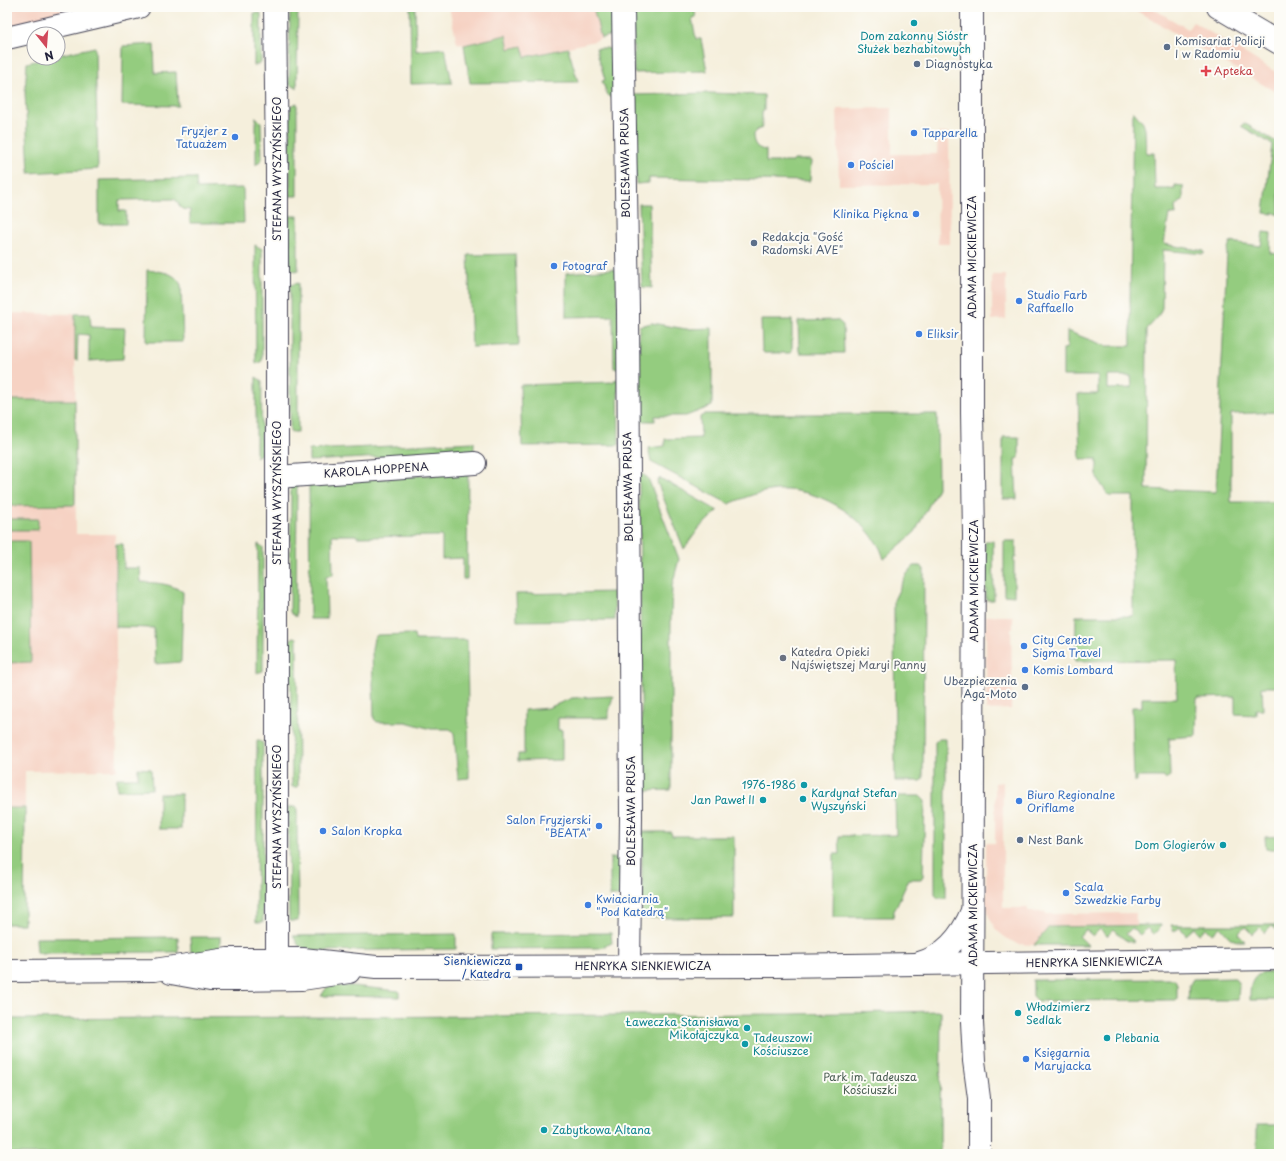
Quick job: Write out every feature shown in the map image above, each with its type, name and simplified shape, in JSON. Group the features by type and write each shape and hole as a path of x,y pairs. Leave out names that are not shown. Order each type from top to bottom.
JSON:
{"street":[{"path":"7,38 139,7"},
{"name":"STEFANA WYSZYŃSKIEGO","path":"275,7 277,109 277,969"},
{"name":"BOLESŁAWA PRUSA","path":"623,7 628,310 631,786 631,923 629,966"},
{"name":"ADAMA MICKIEWICZA","path":"972,7 972,413 974,535 972,1022 974,1061 979,1098 979,1154"},
{"path":"1218,7 1279,43"},
{"name":"KAROLA HOPPENA","path":"277,476 475,463"},
{"name":"HENRYKA SIENKIEWICZA","path":"910,965 923,962 934,957 948,947 959,936 973,908"},
{"name":"HENRYKA SIENKIEWICZA","path":"7,971 154,970 228,958 277,969 303,959 376,968 910,965 1279,959"}],"shaded area":[{"path":"7,7 92,7 7,27"},
{"path":"449,7 593,7 601,38 595,41 525,57 509,49 474,42 464,45 457,43"},
{"path":"1136,7 1150,7 1188,29 1193,22 1279,74 1279,94 1135,10"},
{"path":"892,108 892,154 937,154 938,133 949,133 950,244 938,244 937,184 839,185 837,109"},
{"path":"992,275 1006,275 1006,319 992,320"},
{"path":"7,313 75,314 76,534 115,534 117,770 25,771 25,808 7,808"},
{"path":"986,616 1013,616 1013,628 1011,628 1011,709 986,710"},
{"path":"1003,782 1003,908 1028,908 1028,912 1046,912 1046,914 1136,913 1136,925 1049,927 1034,945 1018,944 1009,940 996,930 989,917 986,903 986,843 995,843 995,783"}],"green space":[{"path":"410,7 415,7 416,51 445,48 452,83 411,84"},
{"path":"593,7 615,7 615,33 601,38"},
{"path":"632,7 694,7 696,17 692,18 696,39 701,39 707,71 634,73"},
{"path":"290,8 298,8 297,88 289,84"},
{"path":"254,13 261,13 261,63 254,66"},
{"path":"506,35 509,49 522,46 525,57 568,48 578,82 470,83 464,45"},
{"path":"154,44 155,73 176,72 178,106 122,105 123,46"},
{"path":"95,47 98,169 29,173 25,92 27,66 66,66 66,53"},
{"path":"596,48 614,50 614,99 607,94 602,81 605,80"},
{"path":"710,93 764,95 762,128 753,134 754,143 757,147 766,150 766,162 811,160 810,181 649,178 649,183 636,184 634,95"},
{"path":"297,103 297,196 290,196 290,106"},
{"path":"1133,111 1143,123 1145,129 1146,153 1154,153 1155,189 1175,189 1175,185 1183,186 1183,200 1175,207 1176,215 1169,214 1164,244 1204,251 1204,254 1163,250 1162,308 1158,317 1147,329 1146,489 1216,492 1227,252 1230,242 1261,246 1263,232 1271,233 1270,253 1279,254 1279,412 1231,414 1231,502 1279,502 1279,687 1262,687 1263,709 1256,709 1256,715 1235,714 1235,697 1197,698 1196,736 1169,738 1170,776 1165,779 1164,777 1137,777 1137,782 1134,782 1132,707 1142,707 1142,698 1177,698 1176,660 1075,661 1076,616 1133,616 1133,496 1109,496 1097,478 1097,459 1080,459 1078,394 1098,394 1098,376 1063,376 1063,349 1067,348 1067,331 1106,346 1131,346 1130,299","holes":["1108,376 1131,376 1132,388 1108,389"]},
{"path":"256,117 261,122 262,159 256,165"},
{"path":"1244,123 1278,143 1276,164 1279,165 1279,215 1273,212 1273,214 1264,213 1272,144 1241,126"},
{"path":"196,178 197,189 243,188 244,223 190,223 190,210 182,209 175,199 119,200 119,211 126,211 126,224 99,224 99,180"},
{"path":"639,204 649,204 652,288 642,287"},
{"path":"289,216 298,216 298,271 290,270"},
{"path":"255,245 262,249 262,361 256,364"},
{"path":"515,254 519,345 472,347 468,255"},
{"path":"612,269 617,270 619,369 614,368 613,316 566,317 566,273"},
{"path":"147,270 167,273 175,277 181,285 183,342 146,342"},
{"path":"298,283 298,432 290,432 290,285"},
{"path":"75,314 90,314 91,327 125,328 123,359 89,361 89,335 78,334 77,361 75,360"},
{"path":"761,320 792,320 792,351 790,353 764,353 762,350"},
{"path":"837,320 843,325 844,353 800,353 798,321"},
{"path":"652,323 686,329 712,328 712,406 686,416 655,416 655,421 638,421 639,326"},
{"path":"256,377 262,381 261,454 256,457"},
{"path":"618,379 619,445 522,446 520,385 614,382 614,380"},
{"path":"7,400 75,400 75,505 7,506"},
{"path":"705,414 937,414 938,488 915,532 884,559 879,546 867,530 856,519 829,502 814,495 799,491 769,491 748,496 729,504 651,462 648,448 665,446 665,439 701,438 700,417"},
{"path":"1003,437 1019,437 1019,458 1015,459 1017,499 1003,499"},
{"path":"474,442 474,452 309,461 309,450"},
{"path":"468,472 467,579 463,579 463,558 442,559 442,536 357,537 356,535 332,535 333,575 326,576 327,619 310,619 309,484"},
{"path":"642,474 648,478 679,559 672,586 671,790 642,791 639,476"},
{"path":"660,478 718,511 700,527 684,549 657,482"},
{"path":"297,483 296,617 290,612 291,487"},
{"path":"7,519 38,519 38,530 7,530"},
{"path":"7,541 29,541 31,662 7,663"},
{"path":"985,541 993,541 994,600 986,600"},
{"path":"1004,541 1016,541 1016,557 1014,557 1014,596 1004,595"},
{"path":"116,544 123,544 124,568 140,568 141,582 168,585 183,592 181,662 155,664 154,628 116,627"},
{"path":"258,544 263,547 263,671 257,673"},
{"path":"914,566 920,566 924,569 923,779 920,781 895,781 894,600 906,575"},
{"path":"614,592 615,620 517,621 516,594"},
{"path":"414,634 415,640 467,640 469,778 458,779 454,733 450,729 431,729 406,722 377,722 374,719 372,650 374,638 377,635"},
{"path":"294,637 297,638 298,787 292,787 290,640"},
{"path":"613,696 609,718 558,718 558,730 562,730 562,760 518,761 518,754 524,754 524,710 548,708 572,698"},
{"path":"939,739 946,739 946,898 938,898 935,895 935,742"},
{"path":"257,740 263,743 263,922 256,922"},
{"path":"138,768 151,769 152,789 117,790 117,778 138,778"},
{"path":"159,794 181,794 181,829 159,829"},
{"path":"895,796 920,796 925,801 923,876 921,879 909,879 894,911 893,917 833,917 834,854 840,854 839,836 896,835"},
{"path":"288,807 297,807 298,921 289,921"},
{"path":"7,808 25,808 24,924 7,924"},
{"path":"642,832 671,832 672,836 734,836 734,918 642,918"},
{"path":"1279,836 1279,849 1266,849 1265,837"},
{"path":"610,858 621,858 621,896 610,896"},
{"path":"1161,925 1158,931 1153,934 1147,928 1140,935 1132,928 1126,934 1135,942 1126,940 1114,929 1107,936 1100,929 1093,936 1086,930 1079,936 1088,945 1034,945 1049,927"},
{"path":"1171,925 1279,925 1279,932 1272,926 1265,933 1259,927 1252,934 1245,927 1238,934 1245,941 1236,941 1233,940 1220,927 1212,934 1206,928 1199,934 1194,928 1186,935 1180,927 1174,932"},
{"path":"611,933 612,943 600,948 491,949 491,934"},
{"path":"456,934 456,949 313,951 299,946 293,936"},
{"path":"178,937 178,952 37,953 36,938"},
{"path":"190,937 221,937 221,952 191,952"},
{"path":"1264,972 1279,972 1279,1000 1250,1000 1253,980 1259,974"},
{"path":"1235,978 1239,985 1238,1000 1188,1000 1189,986 1193,979"},
{"path":"1175,979 1177,985 1177,1000 1038,1001 1033,996 1033,980"},
{"path":"353,986 399,991 399,997 321,996 327,987"},
{"name":"Park im. Tadeusza Kościuszki","path":"941,1011 940,1154 7,1154 7,1019 792,1014"},
{"path":"1257,1125 1279,1125 1279,1154 1257,1154"}],"place":[{"name":"Dom zakonny Sióstr Służek bezhabitowych","path":"914,23"},
{"name":"Komisariat Policji I w Radomiu","path":"1167,47"},
{"name":"Diagnostyka","path":"917,64"},
{"name":"Apteka","path":"1206,71"},
{"name":"Tapparella","path":"914,133"},
{"name":"Fryzjer z Tatuażem","path":"235,137"},
{"name":"Pościel","path":"851,165"},
{"name":"Klinika Piękna","path":"916,214"},
{"name":"Redakcja \"Gość Radomski AVE\"","path":"754,243"},
{"name":"Fotograf","path":"554,266"},
{"name":"Studio Farb Raffaello","path":"1019,301"},
{"name":"Eliksir","path":"919,334"},
{"name":"City Center Sigma Travel","path":"1024,646"},
{"name":"Katedra Opieki Najświętszej Maryi Panny","path":"783,658"},
{"name":"Komis Lombard","path":"1025,670"},
{"name":"Ubezpieczenia Aga-Moto","path":"1025,687"},
{"name":"1976-1986","path":"804,785"},
{"name":"Kardynał Stefan Wyszyński","path":"803,799"},
{"name":"Jan Paweł II","path":"763,800"},
{"name":"Biuro Regionalne Oriflame","path":"1019,801"},
{"name":"Salon Fryzjerski \"BEATA\"","path":"599,826"},
{"name":"Salon Kropka","path":"323,831"},
{"name":"Nest Bank","path":"1020,840"},
{"name":"Dom Glogierów","path":"1223,845"},
{"name":"Scala Szwedzkie Farby","path":"1066,893"},
{"name":"Kwiaciarnia \"Pod Katedrą\"","path":"588,905"},
{"name":"Sienkiewicza / Katedra","path":"519,967"},
{"name":"Włodzimierz Sedlak","path":"1018,1013"},
{"name":"Ławeczka Stanisława Mikołajczyka","path":"747,1028"},
{"name":"Plebania","path":"1107,1038"},
{"name":"Tadeuszowi Kościuszce","path":"745,1044"},
{"name":"Księgarnia Maryjacka","path":"1026,1059"},
{"name":"Zabytkowa Altana","path":"544,1130"}]}
